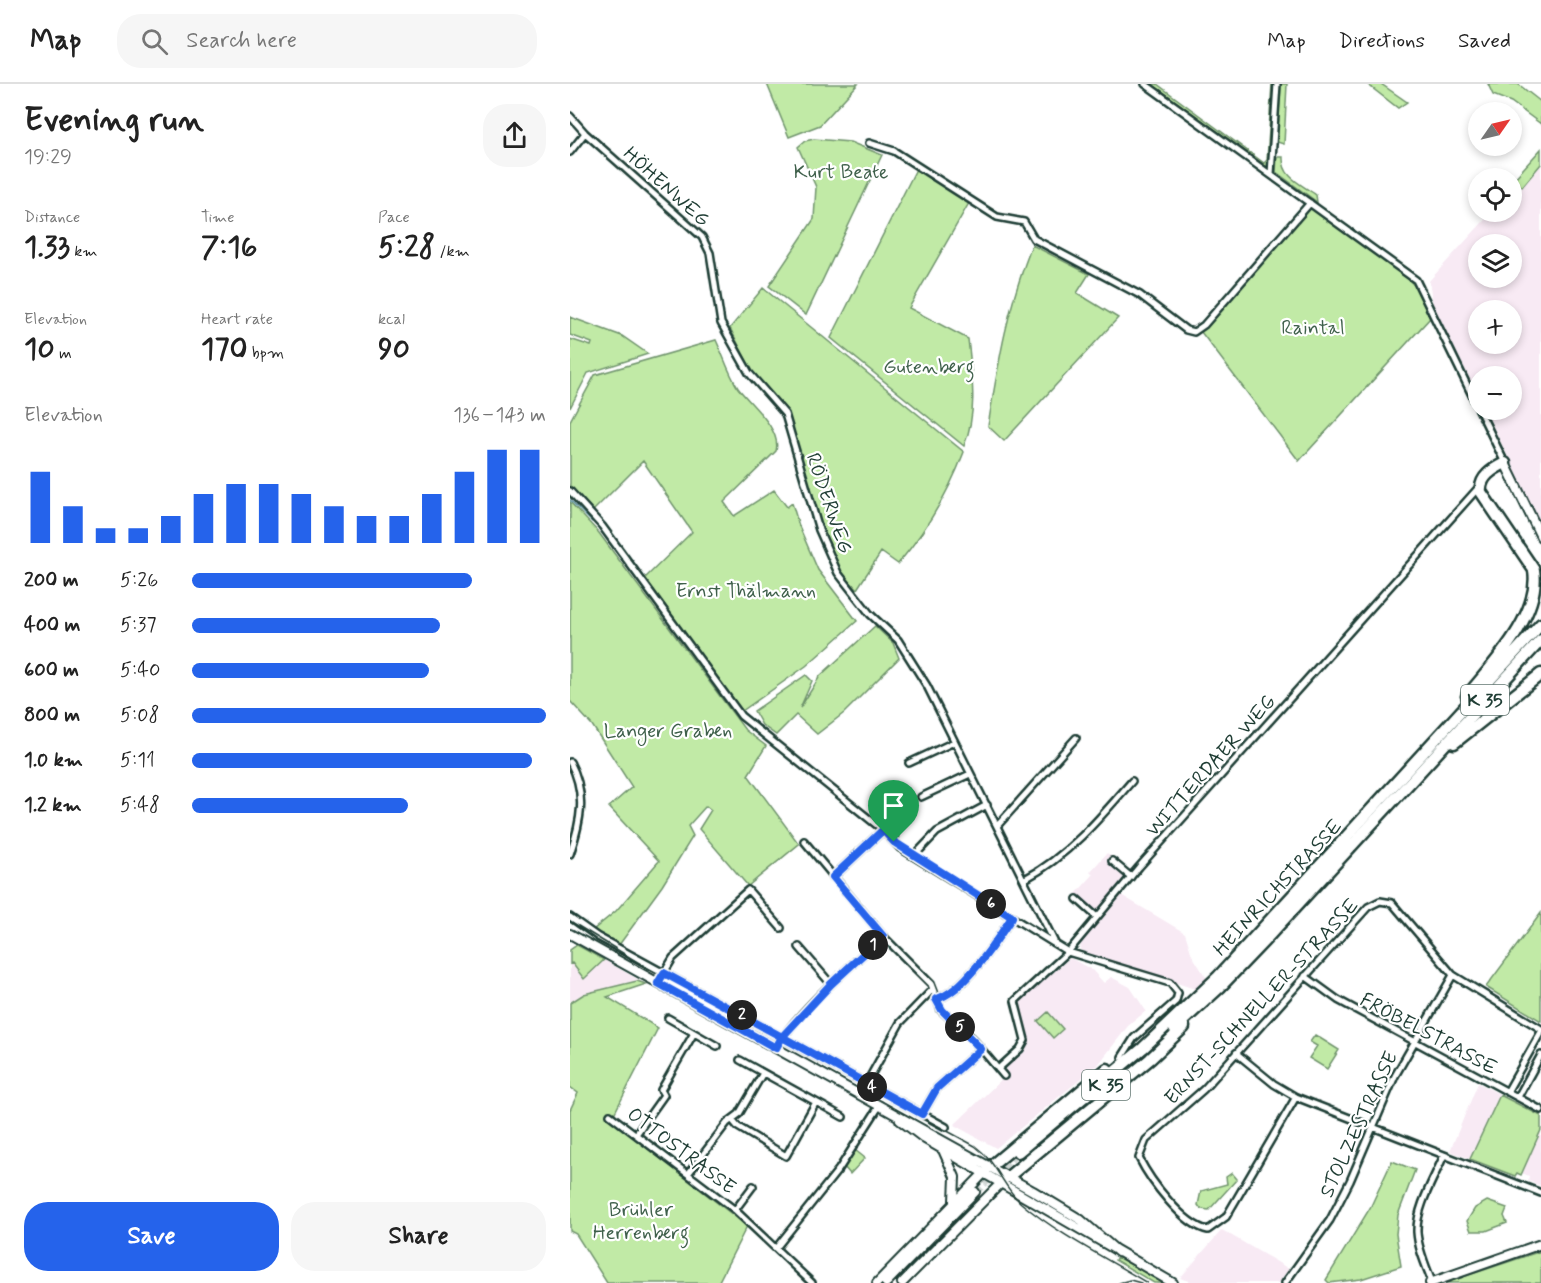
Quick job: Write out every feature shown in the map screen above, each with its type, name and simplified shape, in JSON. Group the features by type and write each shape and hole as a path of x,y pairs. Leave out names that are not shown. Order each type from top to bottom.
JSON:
{"highway":[{"path":"1453,722 1454,713 1523,626 1536,600 1538,582 1534,570 1481,492 1480,486 1488,474 1504,463"},
{"name":"HEINRICHSTRASSE","path":"1189,1011 1541,624"},
{"name":"HEINRICHSTRASSE","path":"1019,1154 1189,1011 1264,941 1541,640"},
{"path":"1430,761 1541,674"},
{"name":"K 35","path":"987,1170 1122,1057 1189,1011"},
{"name":"K 35","path":"1004,1180 1150,1059 1189,1022 1189,1011"}],"main road":[{"path":"1504,463 1541,537"},
{"path":"570,934 880,1105 1004,1180 1081,1220 1118,1252 1173,1283"},
{"path":"880,1105 943,1149 987,1170"},
{"path":"943,1149 955,1177 953,1203"},
{"name":"K 35","path":"877,1283 918,1238 987,1170"},
{"name":"K 35","path":"904,1281 1004,1180"},
{"path":"886,1283 976,1193 892,1283"},
{"path":"1431,1283 1541,1244"}],"street":[{"path":"1145,84 1416,280 1504,463"},
{"path":"1270,174 1277,84"},
{"name":"HÖHENWEG","path":"570,116 585,134 702,237 710,253 721,323 725,328"},
{"path":"570,152 585,134"},
{"path":"869,143 894,151 997,217 1024,222 1034,239 1110,277 1140,295 1186,330 1194,332 1204,325 1310,203"},
{"name":"RÖDERWEG","path":"725,328 749,374 785,414 819,530 838,573 870,614 898,640 927,686 1055,943"},
{"name":"WITTERDAER WEG","path":"998,1069 1020,1049 1025,1040 1015,1001 1068,952 1131,877 1472,492 1480,486"},
{"path":"570,491 602,526 741,716 883,830 894,842 1068,952 1163,981 1175,987 1178,993 1176,1001 1134,1038 1122,1057"},
{"path":"998,825 1076,738"},
{"path":"909,763 954,742"},
{"path":"570,762 579,783 582,807 570,854"},
{"path":"921,797 970,774"},
{"path":"1025,879 1050,866 1064,854 1132,781"},
{"path":"894,842 896,794"},
{"path":"914,856 937,832 987,805"},
{"path":"833,877 883,830"},
{"path":"804,841 883,936 931,984 942,1010 1004,1076"},
{"path":"1112,861 1131,877"},
{"path":"658,983 687,944 748,890 781,928"},
{"path":"1077,898 1097,917"},
{"name":"ERNST-SCHNELLER-STRASSE","path":"1296,1097 1226,1217 1208,1230 1198,1228 1176,1208 1152,1180 1139,1158 1146,1140 1204,1089 1368,908 1380,901 1392,903 1453,975"},
{"path":"570,917 591,933 946,1127"},
{"path":"936,999 947,997 971,972 1012,917"},
{"path":"776,1048 782,1037 831,984 883,936"},
{"path":"799,947 831,984"},
{"path":"1453,975 1541,1030 1507,1092"},
{"name":"STOLZESTRASSE","path":"1285,1283 1330,1220 1413,1041 1453,975"},
{"name":"FRÖBELSTRASSE","path":"1305,976 1338,1000 1541,1110"},
{"path":"866,1083 900,1023 933,990"},
{"path":"668,1018 717,1046"},
{"path":"637,1133 664,1095 661,1090 694,1033"},
{"path":"922,1114 937,1088 981,1049"},
{"path":"1236,1053 1274,1084 1296,1097 1541,1193"},
{"path":"1518,1097 1541,1055"},
{"path":"740,1060 843,1117"},
{"path":"688,1174 727,1123 733,1121 763,1072"},
{"path":"733,1121 738,1127 786,1156 816,1102"},
{"path":"776,1248 856,1144 880,1105"},
{"name":"OTTOSTRASSE","path":"610,1115 637,1133 735,1209 812,1283"},
{"path":"1431,1283 1417,1230 1419,1217 1444,1155"},
{"name":"OTTOSTRASSE","path":"735,1209 753,1186"}],"shaded area":[{"path":"1541,154 1541,525 1490,420 1522,420 1522,366 1468,366 1468,376 1433,305 1429,281 1468,238 1468,288 1522,288 1522,234 1472,234 1483,222 1522,222 1522,176"},
{"path":"1107,853 1130,874 1093,916 1072,898 1093,875 1090,872"},
{"path":"1121,895 1185,933 1192,955 1207,979 1195,989 1081,951 1080,942"},
{"path":"1070,958 1092,970 1104,983 1111,977 1130,987 1146,1011 1128,1026 1098,1065 996,1148 954,1125 1006,1075 1005,1067 1027,1045 1028,1040 1019,1002"},
{"path":"604,960 646,984 637,981 584,994 570,1003 570,964 572,963 584,978"},
{"path":"1478,1083 1541,1116 1541,1186 1528,1181 1529,1176 1522,1173 1517,1173 1515,1176 1450,1151"},
{"path":"1222,1230 1289,1269 1278,1283 1194,1283 1180,1278"}],"green space":[{"path":"767,84 858,84 820,125 789,137"},
{"path":"1152,84 1157,84 1264,163 1267,160 1272,84 1275,84 1268,168"},
{"path":"1281,84 1287,84 1284,144 1277,142"},
{"path":"1367,84 1381,84 1407,102 1398,108"},
{"path":"1488,84 1518,84 1541,102 1541,124 1522,110 1522,102 1511,102 1493,95"},
{"name":"Kurt Beate","path":"814,139 850,142 882,155 806,315 769,286 814,219 816,187 798,147 805,141"},
{"path":"1541,149 1541,164 1522,187 1522,170"},
{"path":"1277,157 1283,157 1289,175 1316,195 1317,202 1276,172"},
{"name":"Gutenberg","path":"916,169 969,203 909,308 968,339 972,407 964,446 831,338"},
{"name":"Raintal","path":"1310,207 1405,276 1416,287 1430,318 1299,461 1201,332"},
{"name":"Gutenberg","path":"1032,245 1089,274 1077,293 1118,318 1004,441 988,426 1010,313"},
{"name":"Ernst Thälmann","path":"763,288 964,452 944,497 909,551 898,564 881,552 857,589 841,572 821,526 787,413 755,377 730,328"},
{"path":"570,317 622,336 648,354 588,373 570,408 570,339 591,346 592,343 570,335"},
{"name":"Ernst Thälmann","path":"716,340 735,383 764,417 777,443 776,451 724,502 734,516 774,490 787,507 792,503 818,570 857,621 806,666 742,711 645,578 692,532 643,461 593,511 570,486 570,421 595,375"},
{"name":"Langer Graben","path":"570,502 599,533 745,730 766,746 748,775 799,844 748,886 699,829 711,810 706,806 688,826 693,836 662,886 619,945 593,930 616,911 659,861 609,807 632,787 592,725 570,701"},
{"path":"875,626 893,643 899,658 844,713 817,734 796,715 776,735 762,725 754,711 806,675 812,681 800,708 820,676"},
{"path":"1541,913 1541,1021 1486,987"},
{"path":"577,945 604,960 584,979 572,963 570,964 570,950"},
{"name":"Brühler Herrenberg","path":"637,981 646,984 607,997 658,1028 611,1120 747,1226 718,1283 607,1283 576,1234 570,1231 570,1110 578,1093 570,1087 570,1003 584,994"},
{"path":"1048,1012 1063,1029 1053,1038 1038,1021"},
{"path":"1315,1035 1339,1050 1327,1069 1309,1058 1317,1046 1310,1042"},
{"path":"1500,1095 1541,1116 1541,1130 1521,1175 1517,1173 1515,1176 1470,1159"},
{"path":"855,1150 865,1158 850,1174 844,1167"},
{"path":"1392,1161 1415,1170 1398,1215 1396,1234 1401,1266 1361,1279 1329,1283 1326,1280 1370,1208"},
{"path":"1232,1173 1237,1179 1209,1210 1201,1209 1198,1205 1201,1191 1227,1184 1226,1177"},
{"path":"1487,1201 1507,1208 1504,1216 1507,1223 1486,1231 1471,1231 1467,1221 1475,1208"},
{"path":"1541,1251 1541,1283 1445,1283"},
{"path":"1117,1257 1164,1283 1154,1283 1115,1260"}],"waterway":[{"path":"1151,84 1267,168"},
{"path":"1275,174 1417,277"},
{"path":"570,500 592,522"}],"tunnel":[{"path":"975,1192 1018,1152"}],"tram line":[{"path":"570,921 649,969 975,1146 989,1159 1014,1196 1036,1215 1147,1283"},
{"path":"1119,1283 1130,1280 1141,1283"}],"route":[{"path":"894,842 883,830 833,877 883,936 831,984 782,1037 664,973 658,983 776,1048 782,1037 922,1114 933,1092 981,1049 942,1010 936,999 947,997 971,972 989,951 1012,917 900,848 894,842"}]}
